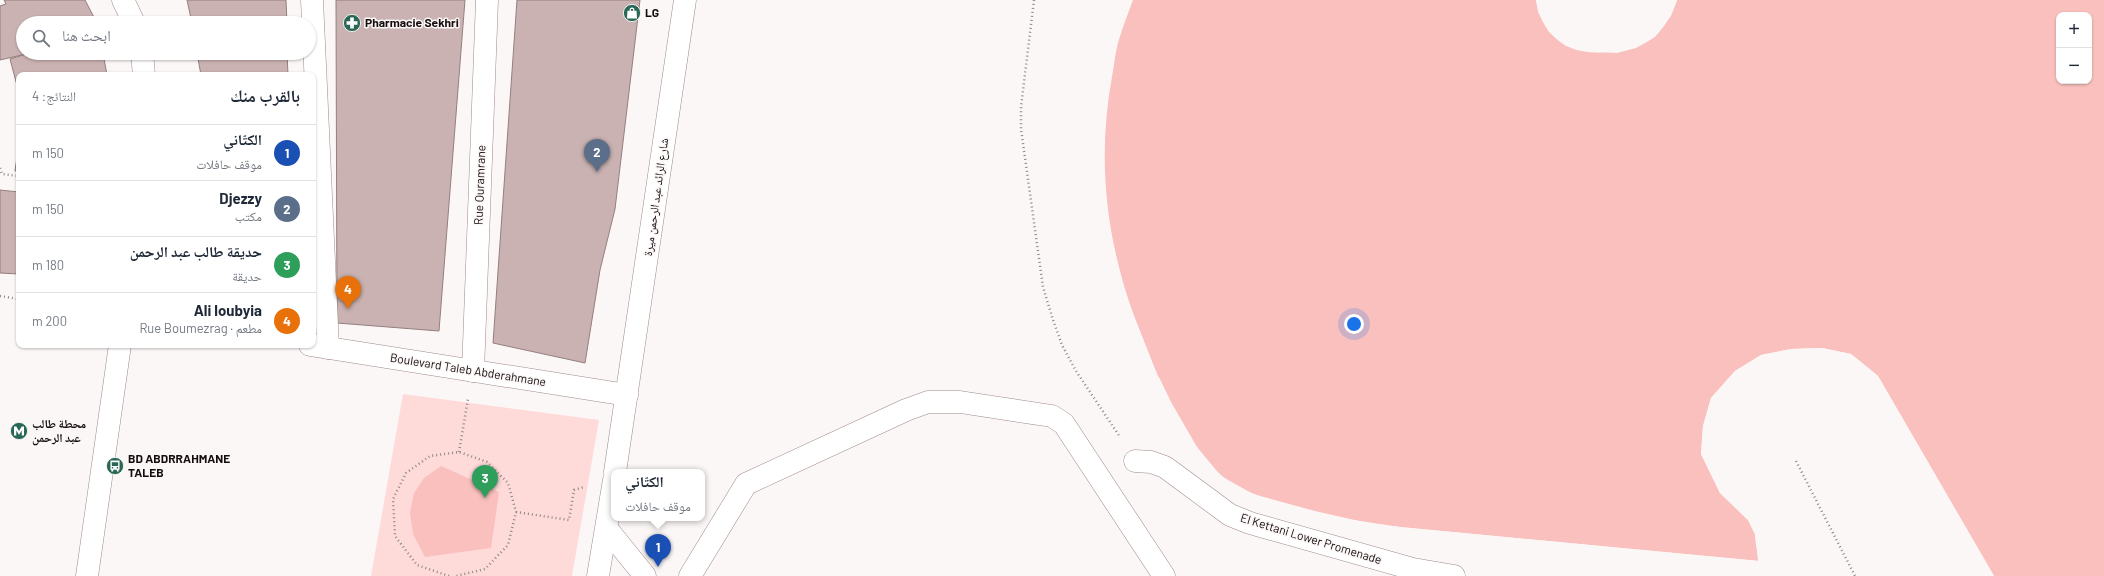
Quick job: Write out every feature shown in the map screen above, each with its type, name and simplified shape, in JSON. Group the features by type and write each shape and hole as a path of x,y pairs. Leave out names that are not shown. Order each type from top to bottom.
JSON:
{"street":[{"path":"123,0 131,16"},
{"path":"312,0 312,16"},
{"name":"Rue Ouramrane","path":"473,371 486,0"},
{"name":"شارع الرائد عبد الرحمن ميرة","path":"615,469 685,0"},
{"path":"143,60 144,72"},
{"path":"313,60 313,72"},
{"path":"316,198 319,346"},
{"name":"Boulevard Taleb Abderahmane","path":"319,346 627,395"},
{"path":"87,576 120,348"},
{"path":"690,576 746,484 906,410 928,402 960,402 1052,416 1064,424 1164,576"},
{"name":"El Kettani Lower Promenade","path":"1135,461 1151,462 1165,467 1230,514 1250,523 1412,570 1454,576"},
{"path":"598,576 611,501"},
{"path":"607,529 645,576"}],"path":[{"path":"1034,0 1021,107 1021,129 1043,287 1062,345 1076,371 1135,461"},
{"path":"0,168 2,174 16,176"},
{"path":"0,296 16,299"},
{"path":"459,452 473,371"},
{"path":"449,576 417,565 395,536 393,499 406,473 430,456 459,452 487,462 508,483 516,512 508,545 485,569 456,576"},
{"path":"1796,461 1855,576"},
{"path":"516,512 569,520 574,490 588,486"}],"shaded area":[{"path":"1133,0 1536,0 1539,14 1545,26 1559,41 1574,49 1598,53 1624,50 1647,42 1659,32 1665,24 1671,15 1677,0 2104,0 2104,576 1994,576 1878,376 1851,354 1822,348 1791,349 1761,355 1735,371 1711,398 1703,426 1701,454 1720,493 1748,520 1755,534 1758,561 1400,527 1358,521 1280,503 1236,486 1221,475 1199,451 1171,403 1156,371 1126,293 1114,247 1107,199 1105,150 1108,101 1121,32"},
{"path":"403,394 599,420 572,576 371,576"},
{"path":"441,466 499,492 491,548 425,557 413,534 410,513 414,493 424,478"}],"pier":[{"path":"1536,0 1538,0 1540,11 1551,31 1567,44 1588,50 1617,51 1635,46 1653,35 1670,15 1675,0 1677,0 1671,16 1655,37 1636,48 1617,53 1588,51 1566,46 1549,32 1538,12"},
{"path":"1822,348 1851,354 1878,376 1994,576 1992,576 1876,377 1850,356 1822,350 1792,351 1762,357 1737,373 1713,399 1705,427 1703,454 1722,492 1750,519 1757,534 1758,547 1756,546 1755,534 1748,520 1720,493 1701,454 1703,426 1711,398 1735,371 1761,355 1791,349"},
{"path":"1159,377 1171,402 1197,447 1221,476 1253,494 1363,522 1400,527 1760,561 1758,563 1400,529 1363,524 1314,513 1252,496 1220,477 1195,448 1169,403 1157,378"}],"building":[{"path":"4,0 85,0 93,16 16,16 16,56 0,60 0,6 6,4"},
{"path":"187,0 286,0 287,16 190,16"},
{"path":"336,0 465,0 439,331 337,323"},
{"path":"517,0 640,0 615,209 600,270 585,363 493,343"},
{"path":"16,57 16,60 104,60 106,72 16,72 16,82 10,59"},
{"path":"198,60 287,60 288,72 200,72"},
{"path":"0,190 16,192 16,274 0,273"}],"place":[{"name":"LG","path":"632,13"},
{"name":"Pharmacie Sekhri","path":"352,23"},
{"name":"Djezzy","path":"597,172"},
{"name":"Ali loubyia","path":"348,309"},
{"name":"محطة طالب عبد الرحمن","path":"19,431"},
{"name":"BD ABDRRAHMANE TALEB","path":"115,466"},
{"name":"حديقة طالب عبد الرحمن","path":"485,498"},
{"name":"الكتّاني","path":"658,567"}]}
